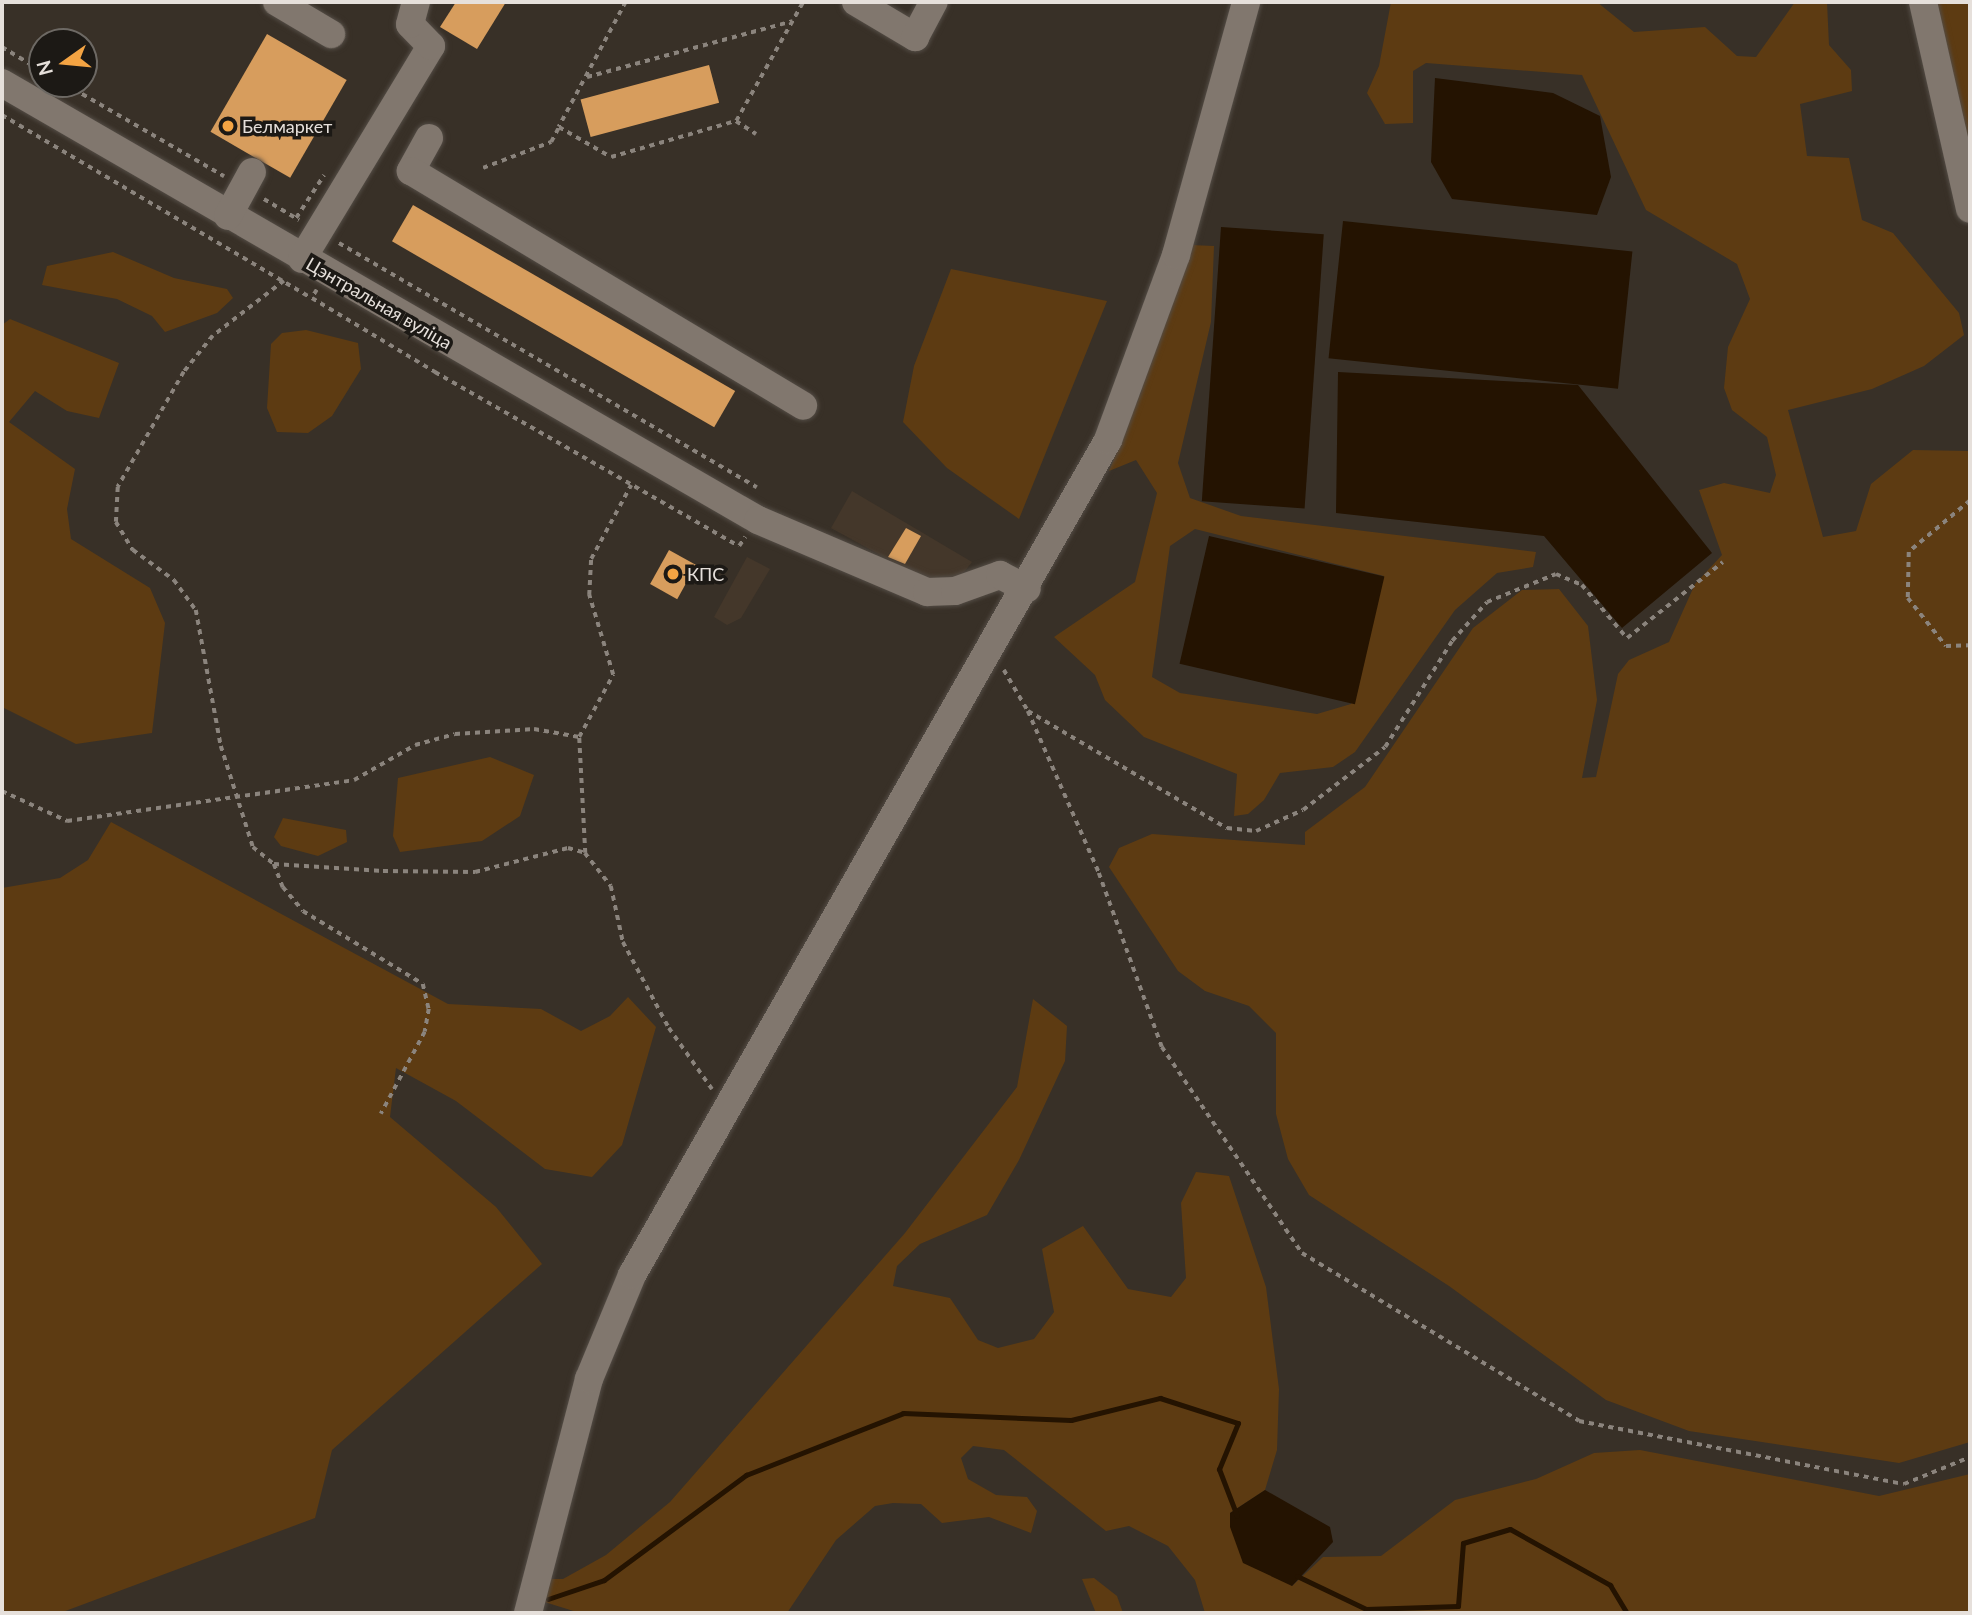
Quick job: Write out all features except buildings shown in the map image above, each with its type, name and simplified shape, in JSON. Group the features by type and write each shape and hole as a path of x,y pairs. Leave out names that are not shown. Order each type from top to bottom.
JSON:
{"street":[{"path":"277,2 331,34"},
{"path":"302,259 331,239 431,47 410,24 416,2"},
{"path":"856,2 915,37 934,2"},
{"path":"528,1613 606,1331 726,1103 1027,589 1108,440 1137,372 1246,2"},
{"path":"1923,2 1970,209"},
{"name":"Цэнтральная вуліца","path":"2,83 327,274 758,520 927,592 955,591 1000,575 1027,589"},
{"path":"429,138 411,171 803,406"},
{"path":"228,215 248,180"}],"path":[{"path":"483,168 551,142 626,2"},
{"path":"559,127 611,157 736,121 803,2"},
{"path":"586,77 793,21"},
{"path":"2,47 28,63"},
{"path":"92,98 248,180 331,239 757,487"},
{"path":"2,115 739,546 758,520"},
{"path":"736,121 756,134"},
{"path":"312,298 327,274 331,239"},
{"path":"284,281 205,345 118,487 116,522 133,550 174,580 196,610 237,798 253,847 274,864 282,887 303,911 423,984 425,1032 382,1114"},
{"path":"585,853 579,737 613,675 589,595 591,559 631,485"},
{"path":"1970,501 1909,552 1908,598 1946,646 1970,645"},
{"path":"1028,711 1227,828 1256,831 1303,810 1385,747 1452,641 1487,602 1556,574 1582,584 1627,638 1723,562"},
{"path":"991,649 1028,711 1099,873 1162,1047 1301,1252 1579,1421 1904,1484 1970,1457"},
{"path":"2,791 67,821 354,780 415,745 455,734 534,729 579,737"},
{"path":"274,864 407,867 475,872 568,848 585,853 603,868 623,942 669,1028 697,1073 726,1103"}],"shaded area":[{"path":"1391,2 1597,2 1634,32 1705,27 1737,56 1756,57 1795,2 1827,2 1829,45 1851,70 1852,91 1800,104 1807,156 1849,158 1862,220 1893,233 1959,313 1964,335 1924,366 1872,389 1788,410 1823,537 1856,531 1871,484 1913,450 1970,451 1970,1442 1899,1463 1689,1431 1606,1400 1449,1286 1309,1195 1288,1159 1276,1114 1276,1033 1249,1006 1205,991 1178,971 1109,867 1119,848 1152,834 1305,845 1305,832 1365,787 1473,628 1522,590 1559,589 1588,626 1597,700 1582,778 1596,777 1618,674 1629,660 1669,642 1695,584 1722,555 1699,490 1724,483 1770,493 1776,475 1767,437 1732,410 1724,388 1728,347 1750,299 1737,264 1646,210 1582,75 1426,63 1413,71 1413,123 1385,124 1367,93 1379,66"},
{"path":"1933,2 1970,2 1970,157"},
{"path":"1435,78 1553,93 1600,116 1611,177 1597,215 1452,199 1431,162"},
{"path":"1343,221 1632,251 1618,389 1329,358"},
{"path":"1221,227 1324,234 1305,509 1202,501"},
{"path":"1191,245 1214,246 1211,322 1178,463 1190,498 1241,516 1536,552 1533,567 1497,573 1455,610 1355,752 1333,767 1280,773 1264,800 1248,814 1234,816 1237,774 1144,737 1105,700 1095,675 1054,637 1135,582 1157,493 1136,460 1109,471 1141,392 1171,282","holes":["1195,529 1384,576 1351,704 1317,714 1180,693 1152,677 1170,546"]},
{"path":"113,252 174,278 227,289 233,298 217,313 165,332 152,316 117,299 42,285 47,266"},
{"path":"951,269 1107,301 1019,519 947,468 903,422 914,366"},
{"path":"10,319 119,363 99,418 67,411 35,391 9,422 75,469 67,509 71,539 150,588 165,623 152,733 76,744 2,707 2,325"},
{"path":"306,330 358,343 361,369 332,416 308,433 277,432 267,408 271,344 282,333"},
{"path":"1338,372 1578,385 1712,553 1622,628 1544,536 1336,513"},
{"path":"852,491 972,562 961,576 937,586 831,528"},
{"path":"1209,536 1384,576 1355,704 1180,664"},
{"path":"747,557 770,569 741,618 727,625 714,617"},
{"path":"490,757 534,775 520,816 482,841 400,852 393,836 398,778"},
{"path":"283,818 346,830 347,842 318,856 281,846 274,837"},
{"path":"111,822 448,1004 541,1009 581,1031 610,1016 628,997 656,1027 622,1145 592,1177 545,1169 456,1101 396,1068 390,1117 496,1207 542,1264 332,1450 315,1518 60,1613 2,1613 2,888 60,878 88,860"},
{"path":"1033,999 1067,1026 1065,1061 1019,1160 987,1215 920,1244 897,1266 893,1286 950,1298 978,1340 998,1348 1034,1339 1054,1312 1042,1249 1083,1226 1128,1289 1171,1297 1186,1278 1181,1203 1196,1172 1229,1176 1266,1287 1279,1389 1277,1450 1265,1490 1230,1513 1292,1586 1323,1557 1381,1556 1455,1500 1536,1479 1594,1453 1640,1450 1879,1496 1970,1474 1970,1613 1205,1613 1195,1580 1168,1546 1129,1526 1106,1531 1004,1450 973,1446 961,1458 968,1479 996,1495 1027,1497 1037,1511 1031,1533 989,1517 942,1523 921,1504 893,1503 875,1506 836,1540 787,1613 580,1613 538,1600 544,1579 563,1579 606,1555 670,1502 905,1233 1017,1087"},
{"path":"1265,1490 1330,1527 1333,1542 1292,1586 1243,1563 1230,1527 1230,1513"},
{"path":"1094,1578 1117,1596 1123,1613 1096,1613 1082,1579"}],"waterway":[{"path":"548,1599 604,1580 746,1475 903,1413 1071,1420 1160,1398 1238,1423 1219,1469 1237,1516"},
{"path":"1297,1576 1366,1609 1458,1606 1463,1543 1510,1529 1610,1585 1627,1613"}],"place":[{"name":"Белмаркет","path":"228,126"},
{"name":"КПС","path":"673,574"}]}
